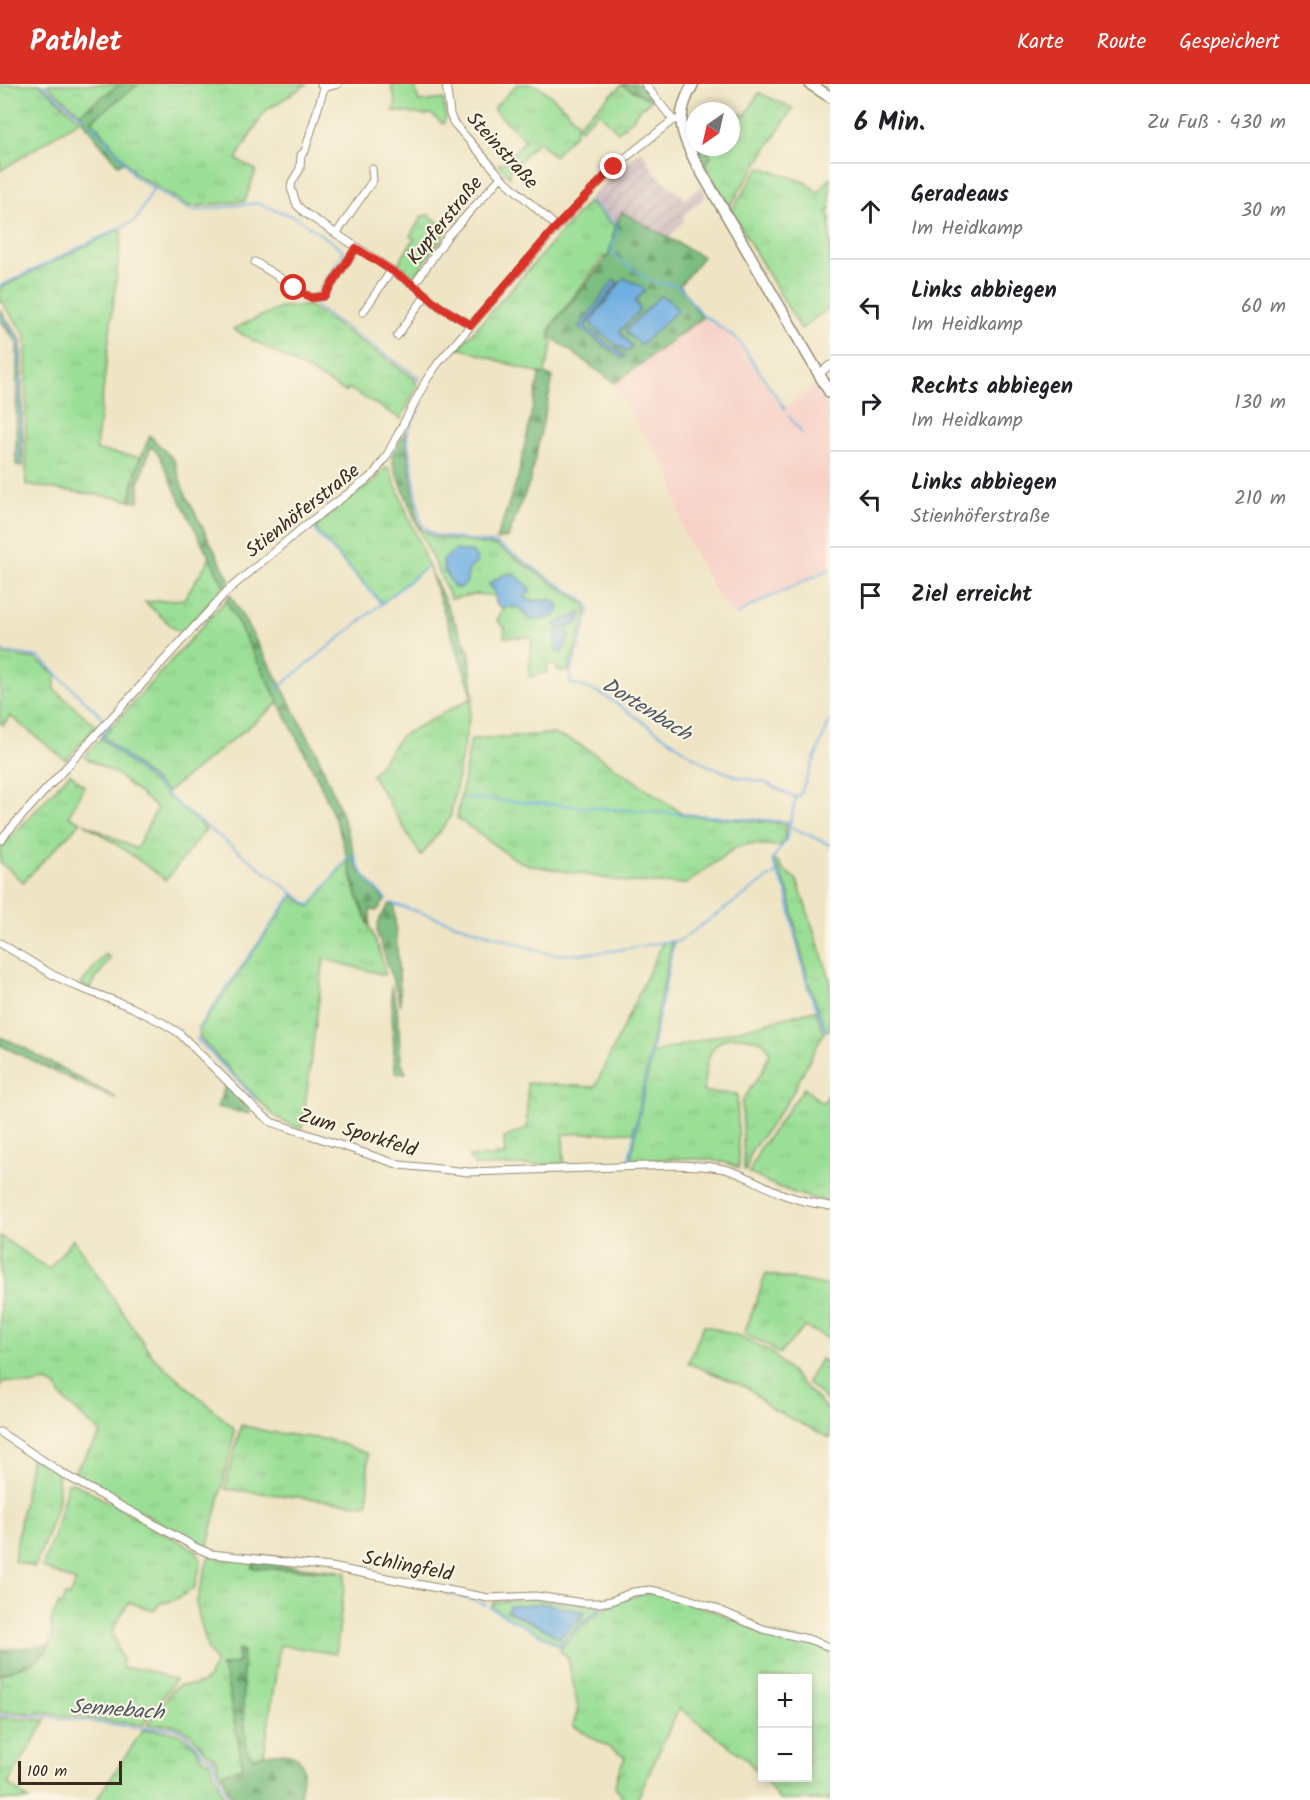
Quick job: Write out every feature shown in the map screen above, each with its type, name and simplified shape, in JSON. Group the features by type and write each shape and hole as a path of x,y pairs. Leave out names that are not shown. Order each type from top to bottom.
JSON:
{"street":[{"path":"338,84 322,86 305,151 301,155 300,169 292,182 292,195 297,205 356,248 414,285 439,306 471,325"},
{"name":"Steinstraße","path":"446,84 453,122 501,177 556,227"},
{"path":"645,84 677,120 695,161 830,393"},
{"path":"677,120 693,84"},
{"path":"810,84 830,98"},
{"name":"Stienhöferstraße","path":"0,840 226,591 307,524 373,475 386,457 427,379 439,362 556,227 614,167 677,120"},
{"path":"336,234 373,180 372,169"},
{"name":"Kupferstraße","path":"414,285 447,237 501,177"},
{"path":"255,262 312,298 324,296 356,248"},
{"path":"363,312 392,271"},
{"path":"397,336 426,295"},
{"path":"819,374 830,365"},
{"name":"Zum Sporkfeld","path":"0,943 70,983 147,1014 179,1033 271,1122 388,1162 469,1172 676,1165 710,1167 740,1174 806,1202 830,1206"},
{"name":"Schlingfeld","path":"0,1432 65,1475 211,1554 331,1567 488,1598 536,1596 600,1603 633,1592 650,1590 666,1592 763,1629 808,1639 830,1647"}],"shaded area":[{"path":"641,150 655,173 685,199 701,186 706,196 683,216 684,220 669,238 622,212 616,224 590,198"},
{"path":"703,318 737,342 782,408 816,386 830,408 830,567 762,599 735,615 720,601 683,532 670,471 639,428 616,384"}],"green space":[{"path":"0,84 40,84 80,120 0,171"},
{"path":"46,84 120,84 80,113"},
{"path":"120,84 139,84 92,120 125,161 118,165 83,122 80,113"},
{"path":"139,84 307,84 265,111 236,159 256,170 245,201 190,207 136,175 92,120"},
{"path":"391,84 412,84 415,86 419,102 443,99 446,117 443,124 431,114 392,111 396,104"},
{"path":"517,84 537,86 564,107 578,124 622,85 651,100 618,132 599,112 581,129 577,126 575,134 554,156 538,141 510,171 510,177 498,164 505,162 525,140 493,109"},
{"path":"623,84 641,84 653,98 651,100"},
{"path":"759,93 793,108 729,207 705,166 711,156 740,156 740,113 745,116"},
{"path":"699,156 711,156 705,166"},
{"path":"760,167 805,182 818,193 830,178 830,209 827,212 830,217 830,307 801,329 731,211"},
{"path":"588,202 615,227 609,256 603,258 551,326 549,337 553,343 544,375 459,348"},
{"path":"622,212 703,257 680,285 702,318 615,383 551,337 552,326 609,255 616,224","holes":["618,281 585,325 624,356 622,358 579,327","644,291 635,301 640,310 620,331 632,346 590,322"]},
{"path":"429,215 444,227 445,233 414,277 409,277 397,265 414,239 410,236 422,216"},
{"path":"122,230 96,450 140,457 132,487 131,501 26,485 26,336 0,300 0,288"},
{"path":"309,306 415,379 417,387 401,419 348,388 346,392 233,329 281,307"},
{"path":"0,310 21,340 23,466 16,465 17,342 0,320"},
{"path":"540,373 553,377 530,481 508,537 496,540 518,477"},
{"path":"405,432 417,518 421,528 419,529 393,464 392,455"},
{"path":"150,436 174,460 183,489 230,581 224,586 160,456 151,446 139,483 139,502 131,501 137,468"},
{"path":"385,468 389,468 428,565 382,603 318,533 315,524 377,479"},
{"path":"421,528 433,537 497,546 586,605 587,612 568,672 557,670 558,666 548,664 546,673 529,677 532,637 504,637 505,628 497,620 505,607 518,607 531,620 551,599 535,601 526,598 525,594 495,592 495,596 477,594 451,599 419,529"},
{"path":"210,558 224,586 183,633 175,629 145,602 184,599"},
{"path":"428,565 470,654 473,697"},
{"path":"230,594 316,751 339,807 357,868 385,900 377,911 370,909 370,925 359,901 340,832 320,783 226,600"},
{"path":"226,600 280,702 167,792 103,736"},
{"path":"0,654 36,659 56,675 54,689 96,726 66,760 10,716 3,725 0,723"},
{"path":"473,697 450,818 421,856 372,775 401,736"},
{"path":"552,734 573,741 595,754 685,815 787,824 784,840 780,846 749,844 735,848 686,884 627,882 521,862 457,818 471,739"},
{"path":"101,738 206,829 166,880 84,823 136,849 157,808 116,774 84,757"},
{"path":"70,773 84,786 69,816 81,822 23,882 0,862 0,849"},
{"path":"347,860 359,901 384,966 385,975 324,959 302,1129 284,1122 271,1113 199,1037 200,1028 293,895 310,907"},
{"path":"774,861 779,862 781,868 797,880 830,979 830,1029 827,1031 810,988 789,893"},
{"path":"390,904 394,905 401,1005 377,932 379,920"},
{"path":"663,942 672,942 634,1132 563,1134 564,1164 476,1166 468,1157 505,1155 504,1138 527,1128 527,1083 595,1087"},
{"path":"105,954 110,958 89,989 81,984"},
{"path":"391,986 397,1006 401,1061 406,1073 395,1073"},
{"path":"815,1010 824,1032 788,1101 751,1151 746,1171 744,1170 742,1101 762,1072 770,1052 763,1041 741,1037 725,1039 712,1049 703,1092 737,1094 739,1168 714,1160 700,1159 630,1161 652,1053"},
{"path":"0,1037 116,1098 89,1088 0,1045"},
{"path":"226,1084 251,1111 249,1114 217,1107"},
{"path":"804,1088 822,1103 830,1094 830,1202 788,1191 749,1173 761,1147"},
{"path":"0,1236 49,1269 73,1239 153,1357 234,1428 233,1442 207,1549 73,1473 101,1434 62,1398 56,1386 46,1382 29,1385 5,1381 0,1388"},
{"path":"766,1274 830,1286 830,1339 805,1327 779,1354 766,1344 744,1334"},
{"path":"704,1325 742,1337 771,1352 826,1408 830,1409 830,1438 770,1408 748,1388 688,1363"},
{"path":"820,1359 828,1363 825,1369 830,1372 830,1403 807,1382"},
{"path":"241,1425 270,1432 331,1440 368,1454 368,1505 225,1489"},
{"path":"31,1456 58,1473 59,1491 54,1515 35,1567 14,1561"},
{"path":"72,1482 197,1551 201,1563 194,1589 172,1601 160,1603 154,1611 129,1602 112,1632 122,1659 122,1668 144,1669 175,1680 143,1725 42,1713 0,1712 0,1675 39,1659 46,1651 52,1638 51,1622 58,1604 61,1605 65,1595 69,1597 76,1582 42,1567 68,1483"},
{"path":"209,1556 254,1562 252,1568 346,1572 336,1654 280,1645 264,1754 253,1757 247,1751 238,1650 238,1663 221,1666 226,1677 243,1768 221,1774 215,1758 205,1751 189,1732 175,1725 147,1725 173,1689 180,1685 202,1683 208,1678 215,1665 214,1658 208,1650 196,1604"},
{"path":"254,1562 339,1571 252,1568"},
{"path":"651,1593 665,1595 711,1610 762,1632 808,1642 830,1650 830,1800 779,1800 767,1782 812,1782 812,1674 758,1674 758,1772 745,1758 679,1708 637,1800 624,1800 615,1787 625,1757 573,1726 578,1708 568,1658 560,1649 600,1612 637,1595"},
{"path":"533,1599 602,1607 579,1624 559,1645 491,1607 494,1602","holes":["507,1611 585,1612 547,1630"]},
{"path":"49,1645 39,1659 0,1675 0,1650"},
{"path":"238,1649 243,1650 243,1709 247,1751 253,1757 284,1753 297,1758 303,1772 299,1800 235,1800 228,1791 221,1774 243,1767 226,1677 220,1666 238,1663"},
{"path":"0,1718 46,1720 8,1784 29,1800 0,1800"},
{"path":"143,1730 179,1734 189,1741 199,1754 209,1761 226,1800 96,1800"}],"water":[{"path":"624,278 643,287 644,291 635,301 640,310 620,331 632,346 629,351 595,329 590,322"},
{"path":"614,280 618,282 585,325 625,356 622,358 579,327"},
{"path":"660,296 669,300 678,310 641,345 626,330"},
{"path":"455,550 472,552 477,563 469,569 466,583 460,588 454,587 444,570 443,560"},
{"path":"513,573 529,587 530,593 526,594 526,598 556,602 559,606 558,611 553,617 531,620 518,607 501,607 496,604 495,592 489,584 503,575"},
{"path":"582,613 578,623 557,629 556,624"},
{"path":"568,631 570,637 561,653 556,651 556,632"},
{"path":"542,1603 586,1612 559,1638 507,1611 509,1606"}],"waterway":[{"path":"42,84 83,117"},
{"path":"90,123 118,153 135,177 191,211 257,203 297,218 342,249 344,252 321,288"},
{"path":"0,286 136,220 153,189"},
{"path":"590,200 617,227 611,254 651,281 679,286 703,316 738,340 785,409"},
{"path":"316,306 418,377 419,380"},
{"path":"0,315 19,341 20,464"},
{"name":"Dortenbach","path":"422,402 407,437 423,526 434,535 498,544 587,603 590,611 571,670 570,683 605,696 705,764 738,777 766,783 794,797 800,795 830,720"},
{"path":"789,416 802,433"},
{"path":"313,524 317,533 382,604"},
{"path":"278,688 428,566"},
{"path":"737,615 751,606 830,569"},
{"path":"0,651 39,657 103,718"},
{"path":"110,725 101,736 187,812 310,906 347,859 355,856 363,874 386,899"},
{"path":"391,903 550,954 596,953 679,941 777,872 772,860 786,840 796,797"},
{"path":"464,798 790,822"},
{"path":"789,826 830,845"},
{"path":"777,872 787,893 808,988 826,1031"},
{"path":"198,1028 293,894"},
{"path":"629,1160 674,942"},
{"path":"197,1039 257,1100"},
{"path":"445,1593 486,1605"},
{"path":"489,1607 560,1647 603,1607"},
{"name":"Sennebach","path":"0,1715 41,1716 144,1728 174,1728 186,1734 202,1753 212,1759 220,1782 230,1800"}],"route":[{"path":"294,288 312,298 324,296 356,248 414,285 439,306 471,325 556,227 614,167"}]}
